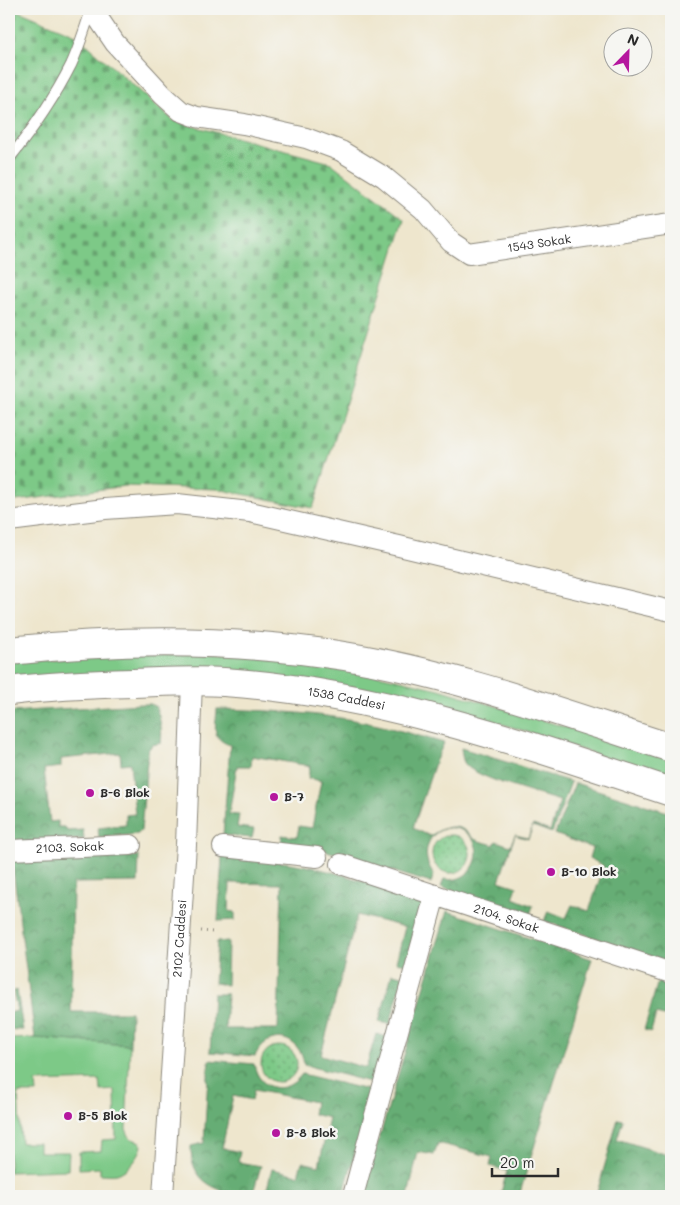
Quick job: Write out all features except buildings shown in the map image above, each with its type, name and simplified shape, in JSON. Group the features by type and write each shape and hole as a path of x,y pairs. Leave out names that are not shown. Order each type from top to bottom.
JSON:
{"main road":[{"path":"9,651 100,643 191,641 241,643 345,656 458,682 671,748"},
{"name":"1538 Caddesi","path":"9,691 80,685 192,681 261,685 317,693 377,704 510,740 671,792"}],"street":[{"name":"1543 Sokak","path":"91,10 115,43 181,111 197,117 244,124 306,138 341,151 384,177 423,210 451,242 469,254 671,224"},
{"path":"9,521 104,509 177,504 250,512 671,612"},
{"name":"2102 Caddesi","path":"163,1196 186,845 192,681"},
{"name":"2103. Sokak","path":"9,850 131,845"},
{"path":"222,847 317,857"},
{"name":"2104. Sokak","path":"341,864 671,973"},
{"path":"353,1196 386,1081 435,895"}],"lane":[{"path":"9,159 57,91 72,63 91,10"}],"green space":[{"path":"16,10 76,35 174,121 331,163 404,219 313,508 217,489 125,486 9,502 9,18"},
{"path":"217,653 343,667 439,689 671,759 671,779 509,726 428,703 369,689 9,680 9,661"},
{"path":"150,704 156,707 162,734 161,743 152,745 148,750 141,831 138,834 99,838 98,828 126,825 126,815 135,814 130,763 121,764 120,753 61,759 61,767 44,769 50,822 58,821 58,827 65,827 67,831 83,830 84,839 9,843 9,712"},
{"path":"217,709 250,710 315,715 359,721 444,743 436,760 413,828 430,836 436,833 428,845 426,854 428,864 434,874 431,883 324,850 281,843 282,835 297,837 299,826 312,828 321,781 308,778 310,766 252,756 251,766 237,766 229,814 239,815 237,827 254,829 252,838 223,835 230,745 219,739 216,731"},
{"path":"461,748 571,782 552,833 533,826 528,839 515,835 528,838 533,825 550,831 560,801 497,781 474,771 464,762"},
{"path":"575,783 671,813 671,963 544,921 548,911 566,918 572,905 589,911 604,866 589,858 592,848 555,834"},
{"path":"454,827 458,828 468,833 474,839 494,845 496,841 510,846 515,835 499,881 517,887 513,898 533,906 529,917 441,887 444,879 463,877 470,871 477,856 476,847 472,839 465,832 455,828 446,828"},
{"path":"451,835 465,840 470,854 465,868 451,873 437,868 432,854 437,840"},
{"path":"139,856 138,882 73,883 71,1012 131,1012 130,1045 35,1038 12,861"},
{"path":"222,857 285,862 321,869 423,902 406,964 396,962 405,927 357,915 321,1055 366,1068 376,1034 387,1037 374,1083 304,1065 302,1055 297,1047 283,1039 268,1041 255,1056 210,1052 213,994 227,994 225,1029 278,1029 282,884 230,883 229,911 235,912 235,920 218,921"},
{"path":"447,911 592,959 519,1196 500,1196 507,1171 490,1166 492,1157 438,1143 434,1155 418,1152 408,1196 362,1196"},
{"path":"228,941 227,985 214,983 217,942"},
{"path":"392,974 403,976 390,1024 379,1022"},
{"path":"658,981 671,985 671,1018 656,1014 651,1032 644,1030"},
{"path":"17,990 23,1030 9,1030 9,1013 17,1011 13,991"},
{"path":"35,1038 130,1045 126,1129 130,1138 140,1142 142,1146 136,1158 125,1170 117,1174 100,1174 100,1168 79,1169 79,1152 101,1151 102,1140 116,1139 115,1090 101,1091 100,1080 36,1082 37,1093 18,1093 21,1143 39,1143 39,1152 69,1152 68,1170 9,1172 9,1039"},
{"path":"279,1046 286,1047 292,1051 296,1057 296,1071 292,1077 286,1081 279,1082 272,1081 266,1077 262,1071 261,1064 262,1057 266,1051 272,1047"},
{"path":"209,1060 254,1064 261,1080 267,1085 274,1087 288,1086 302,1074 372,1091 343,1196 265,1196 272,1169 298,1175 302,1162 319,1166 329,1118 313,1114 315,1102 254,1090 252,1100 233,1096 222,1148 240,1152 238,1162 261,1166 252,1196 218,1189 201,1178 195,1169 191,1146 204,1143"},
{"path":"618,1119 623,1120 617,1139 668,1155 671,1146 671,1196 638,1196 624,1193 623,1196 596,1196"}],"place":[{"name":"B-6 Blok","path":"90,793"},
{"name":"B-7","path":"274,797"},
{"name":"B-10 Blok","path":"551,872"},
{"name":"B-5 Blok","path":"68,1116"},
{"name":"B-8 Blok","path":"276,1133"}]}
